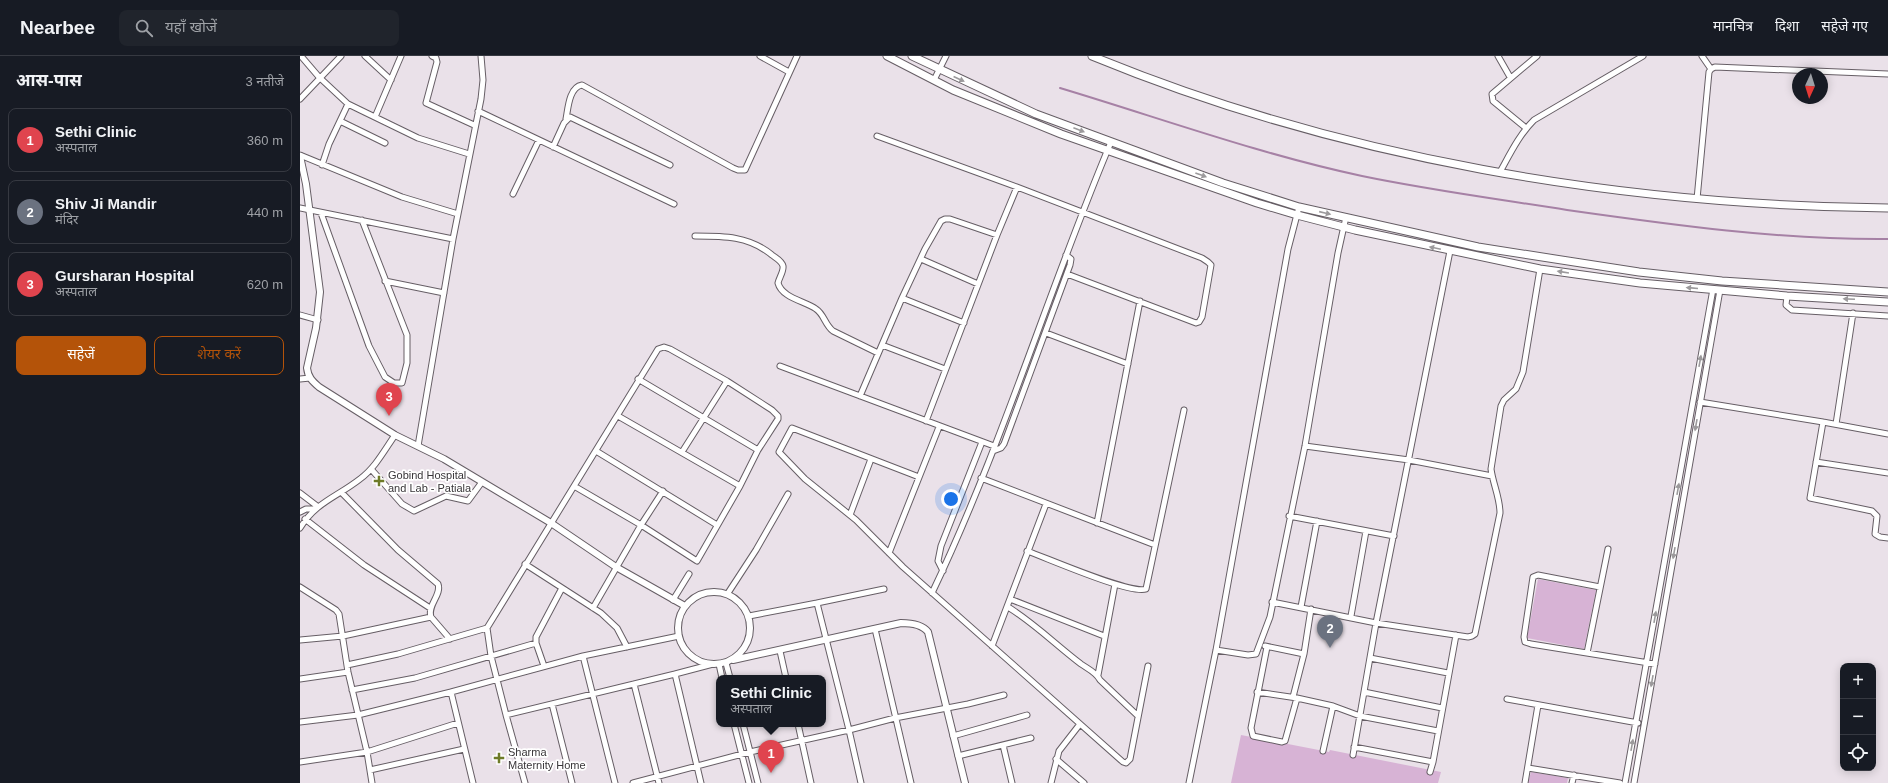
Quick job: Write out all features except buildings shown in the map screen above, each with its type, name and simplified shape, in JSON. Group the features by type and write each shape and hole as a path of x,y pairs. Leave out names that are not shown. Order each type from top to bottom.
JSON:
{"main road":[{"path":"887,56 953,90 1061,134 1297,215 1343,227 1540,269 1640,283 1787,296 1888,302"},
{"path":"912,56 1036,114 1223,183 1299,207 1478,246 1638,272 1722,281 1888,292"},
{"path":"1092,56 1177,88 1255,114 1383,148 1500,172 1697,199 1780,205 1888,208"}],"street":[{"path":"301,56 319,77 348,104 418,138 469,154"},
{"path":"300,99 319,77 341,56"},
{"path":"365,56 391,80"},
{"path":"375,117 401,56"},
{"path":"432,56 436,58 437,62 426,103 474,125"},
{"path":"418,446 453,239 474,125 478,111 483,80 481,56"},
{"path":"760,56 789,72"},
{"path":"554,147 566,120 575,88 582,85 741,171 748,166 797,56"},
{"path":"934,80 946,56"},
{"path":"1498,56 1510,77"},
{"path":"1526,128 1491,98 1493,92 1538,56"},
{"path":"1500,172 1526,128 1542,114 1633,58 1643,56"},
{"path":"1702,56 1711,69"},
{"path":"1697,199 1709,72 1711,69 1715,67 1888,74"},
{"path":"322,165 329,144 348,104"},
{"path":"478,111 674,204"},
{"path":"566,120 573,118 670,165"},
{"path":"340,121 386,143"},
{"path":"877,136 1083,212 1210,263 1211,268 1202,317 1199,322 1192,322 1067,274"},
{"path":"513,194 539,140"},
{"path":"932,593 943,571 982,478 1066,255 1111,142"},
{"path":"300,155 402,197 458,214"},
{"path":"300,155 319,275 320,292 318,320 307,368 310,378 319,387 395,435 444,459 551,524 616,567 685,606"},
{"path":"926,421 996,235 1017,187"},
{"path":"1189,783 1216,650 1288,248 1299,207"},
{"path":"300,208 453,239"},
{"path":"321,213 369,346 385,377 391,382 399,384 402,383 406,370 408,340 362,220"},
{"path":"1216,650 1252,655 1256,654 1270,617 1304,446 1346,217"},
{"path":"860,396 902,298 920,259 939,224 945,219 950,219 996,235"},
{"path":"695,236 738,237 753,243 770,253 782,263 783,268 778,283 783,292 817,309 827,326 833,331 878,353"},
{"path":"1353,755 1376,622 1450,251"},
{"path":"780,366 982,442 993,449 1001,448 1004,444 1067,274 1071,259 1066,255"},
{"path":"920,259 978,284"},
{"path":"1272,602 1376,622 1456,635 1472,636 1476,629 1500,514 1500,503 1492,476 1492,456 1501,406 1504,400 1516,389 1523,372 1540,269"},
{"path":"385,281 444,292"},
{"path":"1634,783 1700,402 1717,290"},
{"path":"1625,783 1717,290"},
{"path":"1787,296 1786,305 1792,310 1888,316"},
{"path":"902,298 964,322"},
{"path":"1097,523 1140,302"},
{"path":"1836,424 1853,313"},
{"path":"300,315 318,320"},
{"path":"1046,333 1128,364"},
{"path":"882,345 945,369"},
{"path":"525,783 491,656 487,628 525,564 551,524 574,486 618,416 638,379 658,349 670,349 727,381 772,410 778,416 778,419 758,450 740,486 697,561 641,525 574,486"},
{"path":"300,379 310,378"},
{"path":"638,379 705,417 758,450"},
{"path":"682,452 727,381"},
{"path":"1700,402 1888,434"},
{"path":"1027,551 1115,584 1137,590 1146,589 1184,410"},
{"path":"618,416 740,486"},
{"path":"1823,422 1810,497 1811,499 1872,511 1876,516 1875,534 1880,537 1888,538"},
{"path":"889,553 939,427"},
{"path":"919,476 792,428 779,452 805,479 850,514 932,593 1123,762 1126,763 1130,759 1148,666"},
{"path":"300,528 316,508 341,492 371,469 395,435"},
{"path":"943,571 938,561 941,546 982,442"},
{"path":"1304,446 1409,460 1492,476"},
{"path":"596,451 717,525"},
{"path":"850,514 871,459"},
{"path":"1816,462 1888,473"},
{"path":"371,469 402,504 414,511 446,496 468,502 482,482"},
{"path":"982,478 1155,545"},
{"path":"593,608 641,525 663,491"},
{"path":"341,492 398,550 438,584 438,590 430,608 431,617 450,639"},
{"path":"300,493 316,508"},
{"path":"728,594 756,550 788,494"},
{"path":"992,646 1046,504"},
{"path":"300,512 306,509 316,508"},
{"path":"1289,516 1394,536"},
{"path":"306,519 364,565 430,608"},
{"path":"1301,607 1317,521"},
{"path":"1351,616 1366,531"},
{"path":"1587,653 1608,549"},
{"path":"525,564 593,608 617,628 627,647"},
{"path":"673,600 689,574"},
{"path":"1600,587 1538,575 1532,579 1524,637 1525,642 1655,664"},
{"path":"1098,675 1104,636 1115,584"},
{"path":"300,587 340,614 348,672 367,752 372,783"},
{"path":"544,666 536,643 541,626 562,588"},
{"path":"749,616 884,589"},
{"path":"716,664 697,660 689,654 682,646 679,636 679,620 685,606 693,598 703,593 715,591 728,594 744,606 749,616 751,628 749,641 742,652 733,660"},
{"path":"1010,599 1104,636"},
{"path":"817,603 861,783"},
{"path":"1008,607 1026,618 1082,664 1098,675 1100,680 1138,716"},
{"path":"1267,647 1257,692 1251,734 1255,737 1282,742 1286,740 1288,736 1311,609"},
{"path":"300,640 343,636 431,617"},
{"path":"506,715 716,664 726,663 733,660 780,651 901,623 917,625 928,632 965,783"},
{"path":"347,665 398,654 487,628"},
{"path":"876,629 911,783"},
{"path":"1430,772 1456,635"},
{"path":"300,722 358,715 583,656 679,636"},
{"path":"352,690 415,678 536,643"},
{"path":"1260,645 1304,654"},
{"path":"780,651 785,675"},
{"path":"583,656 615,783"},
{"path":"1370,658 1448,673"},
{"path":"726,663 729,675"},
{"path":"716,664 721,675"},
{"path":"300,679 348,672"},
{"path":"675,674 701,783"},
{"path":"634,684 658,780"},
{"path":"450,692 472,783"},
{"path":"1257,692 1333,706 1360,716 1438,731"},
{"path":"1364,692 1442,708"},
{"path":"633,783 658,780 697,766 750,752 895,718 1004,695"},
{"path":"1507,699 1644,724"},
{"path":"552,704 572,783"},
{"path":"1525,783 1538,705"},
{"path":"1323,751 1333,706"},
{"path":"953,736 1027,715"},
{"path":"300,762 367,752 458,723"},
{"path":"1051,783 1058,751 1080,724"},
{"path":"735,727 749,783"},
{"path":"744,727 758,783"},
{"path":"799,727 811,783"},
{"path":"958,756 1031,738"},
{"path":"1003,745 1012,783"},
{"path":"1354,747 1432,762"},
{"path":"370,770 464,748"},
{"path":"1056,759 1084,783"},
{"path":"1528,768 1620,783"},
{"path":"1572,783 1574,775"}],"shaded area":[{"path":"1538,579 1596,590 1584,649 1527,638"},
{"path":"1241,735 1329,752 1330,750 1441,772 1438,783 1231,783"},
{"path":"1531,772 1568,778 1567,783 1528,783"}],"waterway":[{"path":"1060,88 1285,157 1362,176 1413,186 1567,210 1687,226 1807,237 1888,239"}],"place":[{"name":"Gursharan Hospital","path":"389,416"},
{"name":"Gobind Hospital and Lab - Patiala","path":"379,481"},
{"name":"Shiv Ji Mandir","path":"1330,648"},
{"name":"Sharma Maternity Home","path":"499,758"},
{"name":"Sethi Clinic","path":"771,773"}]}
